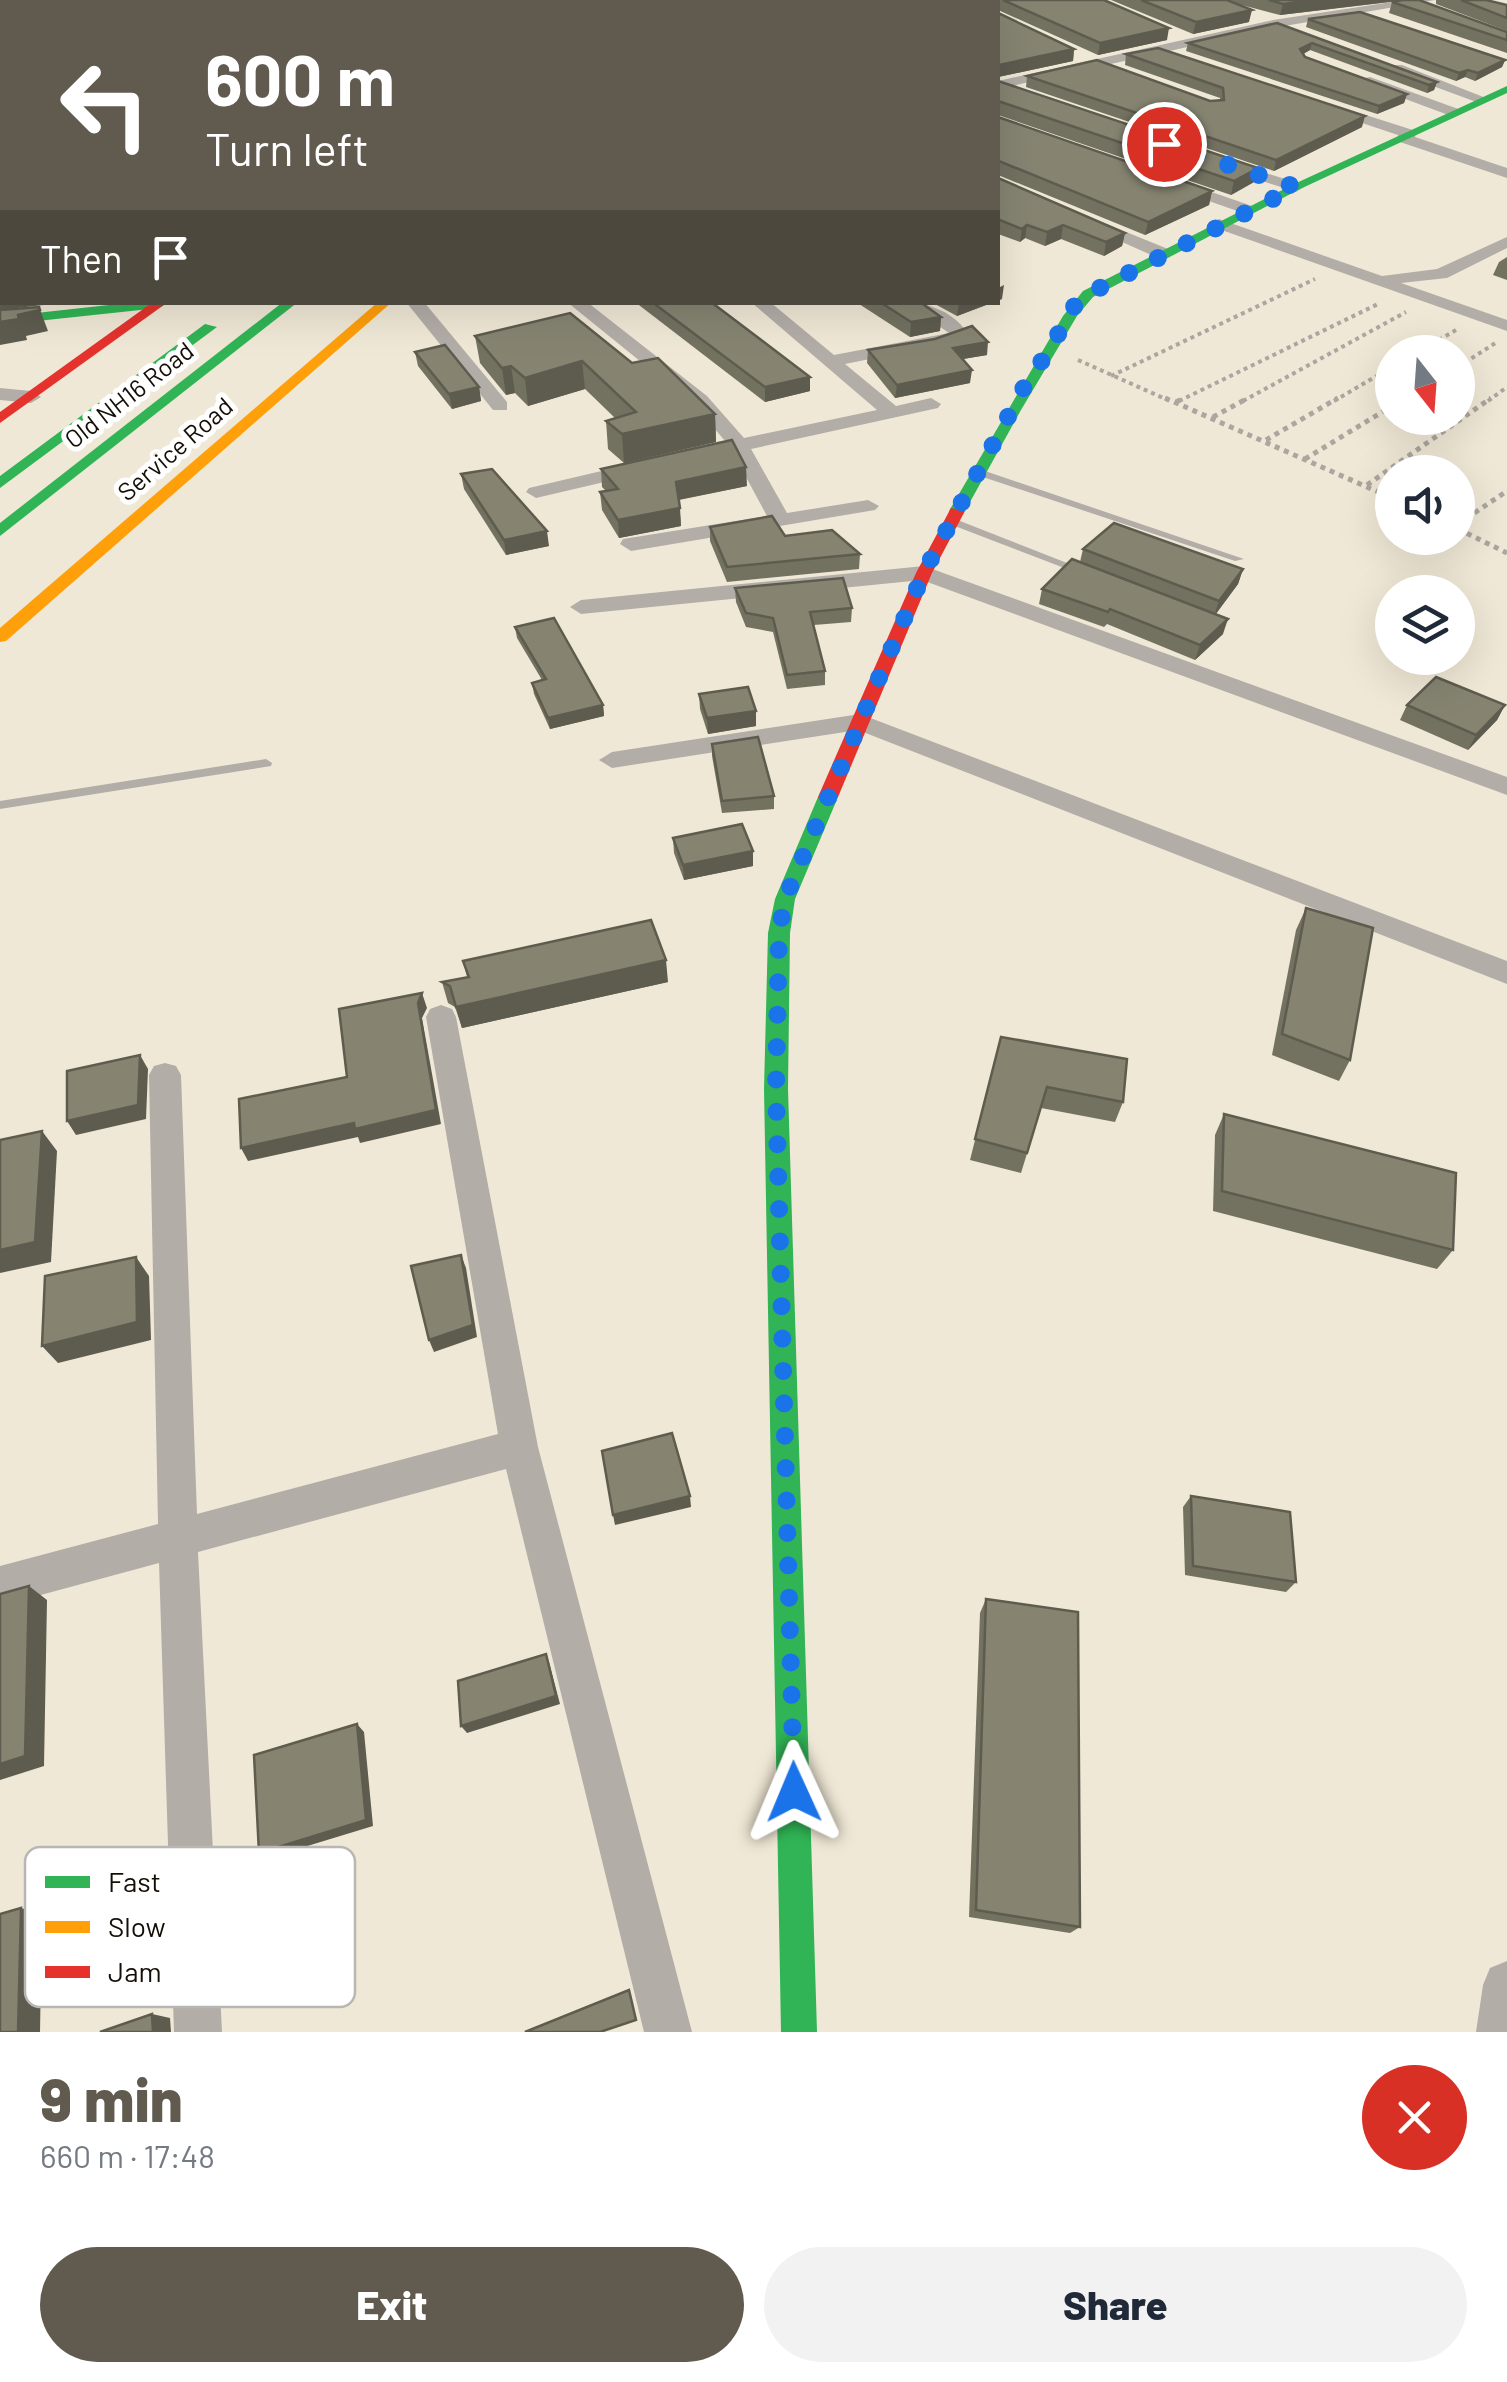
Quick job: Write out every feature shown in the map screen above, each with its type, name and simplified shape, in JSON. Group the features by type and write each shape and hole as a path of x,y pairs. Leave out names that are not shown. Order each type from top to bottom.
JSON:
{"street":[{"path":"1000,86 1273,24 1414,2 1431,5"},
{"path":"1354,10 1387,21"},
{"path":"1242,12 1304,35"},
{"path":"1236,32 1273,45"},
{"path":"1174,34 1190,41"},
{"path":"1154,49 1191,61"},
{"path":"1078,54 1128,74"},
{"path":"1386,64 1507,110"},
{"path":"1346,72 1456,113"},
{"path":"1000,87 1031,98"},
{"path":"799,2032 776,1089 779,933 785,899 924,572 1030,376 1052,348 1068,312 1088,294 1162,252 1507,90"},
{"path":"1319,104 1507,173"},
{"path":"1204,157 1296,187"},
{"path":"1147,174 1249,210"},
{"path":"1071,214 1162,252"},
{"path":"1220,224 1507,326"},
{"path":"1375,280 1441,274 1504,247"},
{"path":"0,321 143,305"},
{"path":"0,419 158,305"},
{"name":"Old NH16 Road","path":"0,532 288,305"},
{"name":"Service Road","path":"0,637 383,305"},
{"path":"416,305 500,406"},
{"path":"579,305 700,400 739,444 780,520"},
{"path":"763,305 890,411"},
{"path":"832,360 960,336 956,328 917,305"},
{"name":"Old NH16 Road","path":"0,483 227,314"},
{"path":"0,394 30,397"},
{"path":"536,492 931,404"},
{"path":"631,544 868,506"},
{"path":"581,607 924,572 1507,786"},
{"path":"612,760 860,722 1507,973"},
{"path":"440,1017 519,1447 668,2032"},
{"path":"165,1074 190,1847"},
{"path":"0,1586 519,1447"},
{"path":"1500,2032 1507,1985"},
{"path":"197,2007 198,2032"}],"lane":[{"path":"978,472 1240,559"},
{"path":"952,521 1099,578"},
{"path":"0,805 266,763"}],"path":[{"path":"1111,376 1339,268"},
{"path":"1176,402 1406,290"},
{"path":"1213,417 1429,299"},
{"path":"1448,335 1479,317"},
{"path":"1475,357 1507,337"},
{"path":"1052,348 1375,489"},
{"path":"1266,440 1375,377"},
{"path":"1367,485 1507,387"},
{"path":"1306,459 1375,416"},
{"path":"1475,514 1507,490"},
{"path":"1475,536 1505,551"}],"building":[{"path":"1003,0 1104,0 1169,28 1100,43"},
{"path":"1141,0 1227,0 1252,10 1196,22"},
{"path":"1269,0 1313,0 1283,4"},
{"path":"1419,0 1507,32 1507,40 1392,2"},
{"path":"1461,0 1507,5 1507,18"},
{"path":"1360,12 1505,60 1478,73 1459,73 1308,19"},
{"path":"1000,14 1074,49 1000,65"},
{"path":"1277,23 1437,82 1429,85 1312,43 1300,49 1305,57 1407,94 1379,106 1188,43"},
{"path":"1158,48 1365,116 1276,160 1027,76 1097,60 1210,101 1224,100 1223,88 1126,54"},
{"path":"1000,82 1258,168 1234,181 1000,102"},
{"path":"1000,118 1212,191 1148,222 1000,161"},
{"path":"1000,179 1125,233 1106,242 1063,225 1047,232 1027,225 1022,229 1000,220"},
{"path":"656,305 715,305 810,377 765,387"},
{"path":"885,305 924,305 941,317 911,322"},
{"path":"0,310 40,310 18,315 19,319 0,322"},
{"path":"570,313 632,363 658,358 715,414 622,434 606,421 636,412 582,361 525,378 511,366 502,368 475,336"},
{"path":"972,326 988,342 953,348 972,370 897,385 868,350 935,339"},
{"path":"445,345 479,387 449,394 415,352"},
{"path":"732,440 746,467 676,482 680,508 618,520 600,492 618,489 601,469"},
{"path":"492,469 547,531 504,540 461,474"},
{"path":"772,516 785,536 832,530 860,554 727,567 710,527"},
{"path":"1114,523 1243,569 1219,601 1083,549"},
{"path":"1072,559 1228,619 1200,645 1110,609 1108,612 1042,589"},
{"path":"843,578 852,608 810,612 825,671 787,675 773,618 746,613 735,588"},
{"path":"554,618 603,705 548,718 532,683 546,679 515,627"},
{"path":"1436,677 1505,705 1476,735 1407,705"},
{"path":"748,687 756,711 707,718 699,694"},
{"path":"758,737 774,796 722,801 712,744"},
{"path":"742,824 753,851 683,865 673,838"},
{"path":"1306,908 1373,928 1350,1060 1282,1034"},
{"path":"651,920 666,960 456,1007 450,986 442,982 469,977 463,961"},
{"path":"422,993 418,1003 436,1110 355,1129 354,1123 241,1148 239,1099 347,1077 339,1009"},
{"path":"1001,1037 1127,1059 1123,1102 1047,1087 1027,1153 975,1139"},
{"path":"140,1055 138,1105 67,1121 67,1071"},
{"path":"1224,1114 1456,1173 1453,1250 1222,1191"},
{"path":"42,1131 35,1242 0,1250 0,1140"},
{"path":"461,1255 473,1325 429,1340 411,1266"},
{"path":"136,1257 137,1322 42,1346 45,1276"},
{"path":"672,1433 690,1496 613,1515 602,1451"},
{"path":"1191,1496 1290,1512 1296,1582 1193,1566"},
{"path":"29,1586 25,1756 0,1764 0,1594"},
{"path":"986,1599 1078,1612 1080,1927 976,1910"},
{"path":"546,1654 556,1696 461,1726 458,1681"},
{"path":"357,1724 366,1820 278,1847 259,1847 254,1755"},
{"path":"21,1908 18,2032 0,2032 0,1914"},
{"path":"629,1990 636,2020 600,2032 525,2032"},
{"path":"152,2014 153,2032 100,2032"}],"traffic: fast":[{"path":"957,511 1025,390 1088,294 1296,187 1507,89"},
{"path":"0,321 150,305"},
{"path":"0,531 288,305"},
{"path":"0,483 210,327"},
{"path":"799,2032 776,1089 779,933 785,899 828,797"}],"traffic: slow":[{"path":"0,637 383,305"}],"traffic: jam":[{"path":"0,419 158,305"},
{"path":"828,797 924,573 957,511"}],"route":[{"path":"794,1792 776,1089 779,933 785,899 924,572 1030,376 1052,348 1068,312 1088,294 1162,252 1296,187 1164,144"}]}
